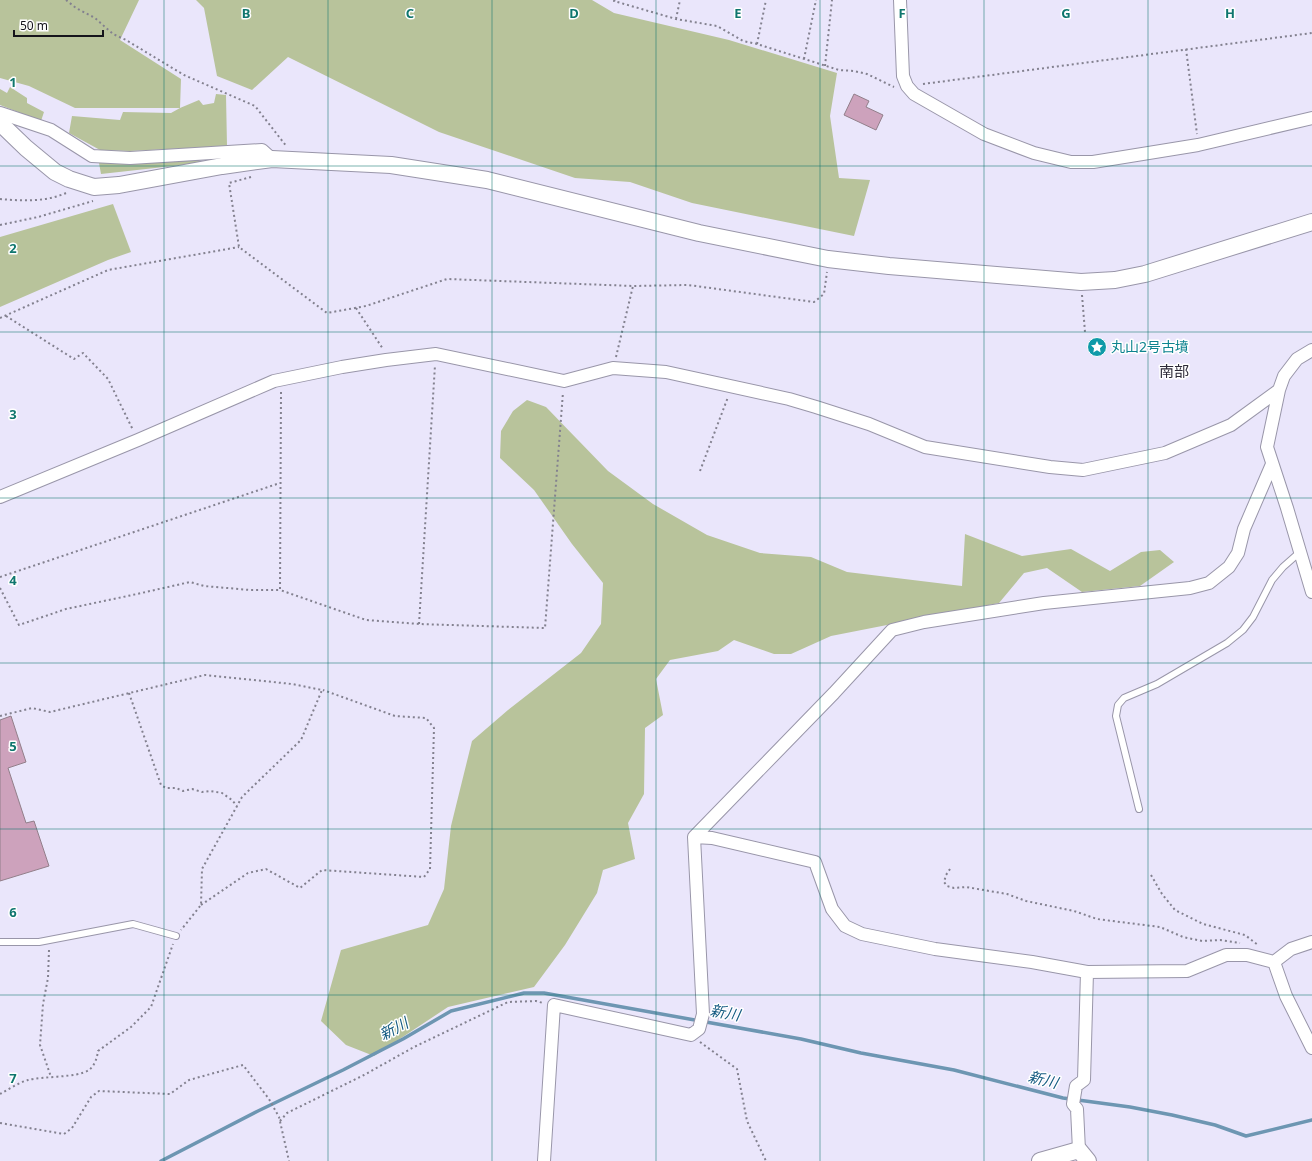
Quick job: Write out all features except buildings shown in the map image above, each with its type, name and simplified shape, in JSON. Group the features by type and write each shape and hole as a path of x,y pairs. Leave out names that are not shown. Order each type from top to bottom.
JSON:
{"street":[{"path":"900,0 903,76 907,86 914,94 984,134 1034,153 1071,162 1093,162 1198,145 1312,118"},
{"path":"0,113 52,130 92,156 130,158 262,150 272,159"},
{"path":"0,123 26,148 55,172 69,179 94,187 119,185 222,166 272,159 392,166 487,180 699,234 828,259 889,266 1081,282 1115,280 1145,274 1312,222"},
{"path":"1312,350 1297,359 1284,376 1279,390 1267,447 1312,592"},
{"path":"0,497 281,379 391,360 436,354 564,381 613,368 666,372 816,407 869,424 925,447 1050,467 1083,470 1166,453 1231,425 1279,390"},
{"path":"544,1161 554,1005 695,1032 703,1014 694,837 834,693 892,630 924,622 1029,606 1190,588 1209,583 1229,567 1238,553 1244,529 1272,464"},
{"path":"694,837 712,838 815,862 832,909 845,926 862,934 935,949 1032,962 1087,972 1187,971 1226,955 1247,955 1274,962"},
{"path":"1274,962 1291,949 1312,942"},
{"path":"1274,962 1286,996 1312,1048"},
{"path":"1040,1161 1083,1155 1077,1109 1073,1104 1076,1086 1084,1080 1087,972"}],"lane":[{"path":"1139,809 1116,716 1118,705 1124,698 1157,684 1227,642 1243,630 1253,617 1272,580 1283,567 1300,552"},
{"path":"0,942 40,942 133,924 176,936"}],"path":[{"path":"66,0 76,8 95,18 113,34 126,40 184,75 255,106 298,160"},
{"path":"615,0 614,1 676,19 717,26 743,41 839,70 867,74 895,88 1312,33"},
{"path":"676,19 680,0"},
{"path":"757,44 766,0"},
{"path":"804,59 816,0"},
{"path":"825,66 832,0"},
{"path":"1186,49 1198,145"},
{"path":"258,175 229,183 239,247 327,313 366,306 447,279 633,286 688,285 814,302 824,294 828,259"},
{"path":"0,199 39,200 56,197 85,184"},
{"path":"0,225 38,217 96,200"},
{"path":"0,318 108,270 239,247"},
{"path":"1081,282 1085,332"},
{"path":"613,368 633,286"},
{"path":"356,308 391,360"},
{"path":"6,316 74,359 83,353 108,379 138,440"},
{"path":"419,624 436,354"},
{"path":"280,590 281,379"},
{"path":"0,588 19,625 66,609 190,582 204,586 250,590 280,590 366,620 419,624 545,628 564,381"},
{"path":"700,471 732,387"},
{"path":"0,577 280,483"},
{"path":"0,716 32,708 50,712 205,675 292,684 322,690 395,716 426,718 434,728 430,869 424,877 322,870 300,888 266,869 248,873 201,905 176,936 151,1007 131,1027 98,1051 96,1061 88,1070 76,1074 27,1080 16,1084 0,1094"},
{"path":"201,905 202,869 242,797 301,740 322,690"},
{"path":"130,693 161,785 166,788 176,788 183,791 192,789 202,792 210,790 222,793 232,800 237,806"},
{"path":"950,869 944,882 947,886 954,888 966,887 1008,894 1026,901 1074,911 1097,919 1160,927 1182,937 1202,941 1220,940 1241,943"},
{"path":"1151,875 1162,894 1175,910 1203,924 1245,935 1258,946"},
{"path":"49,940 48,978 43,1004 40,1045 51,1077"},
{"path":"280,1121 287,1113 364,1075 414,1047 508,1002 536,1002 554,1005"},
{"path":"695,1032 736,1069 747,1121 766,1161"},
{"path":"0,1123 64,1134 72,1128 91,1097 99,1090 170,1094 189,1080 243,1064 269,1099 279,1117 290,1161"}],"green space":[{"path":"0,0 139,0 120,40 181,79 180,108 75,108 29,86 0,78"},
{"path":"196,0 592,0 614,13 729,40 837,73 830,116 839,178 870,180 854,236 692,203 630,182 575,178 439,132 288,57 252,90 217,76 204,8"},
{"path":"10,87 27,98 27,103 44,112 41,121 0,105 0,89 7,93"},
{"path":"216,94 226,95 227,146 130,151 100,150 69,133 72,116 120,120 123,112 171,113 199,100 203,105 214,103"},
{"path":"199,157 200,163 101,174 99,163 126,163"},
{"path":"113,204 131,252 108,260 0,307 0,237"},
{"path":"527,400 546,407 608,471 653,504 707,535 760,553 811,557 847,572 962,586 965,534 1022,556 1071,549 1110,571 1141,552 1160,550 1174,562 1140,586 1082,592 1047,568 1024,573 999,603 831,636 791,654 774,654 734,640 718,651 670,660 656,679 663,715 645,728 644,794 628,823 635,859 603,870 597,893 565,945 534,987 448,1007 374,1056 346,1045 321,1021 341,950 428,925 444,889 451,826 472,741 508,710 581,653 601,624 603,583 572,544 534,490 500,458 501,431 513,411"}],"waterway":[{"name":"新川","path":"161,1161 403,1039 451,1011 524,993 544,993 801,1039 861,1053 954,1070 1063,1098 1130,1107 1172,1115 1215,1125 1246,1136 1312,1120"}],"place":[{"name":"丸山2号古墳","path":"1097,347"}],"district":[{"name":"南部","path":"1174,372"}]}
